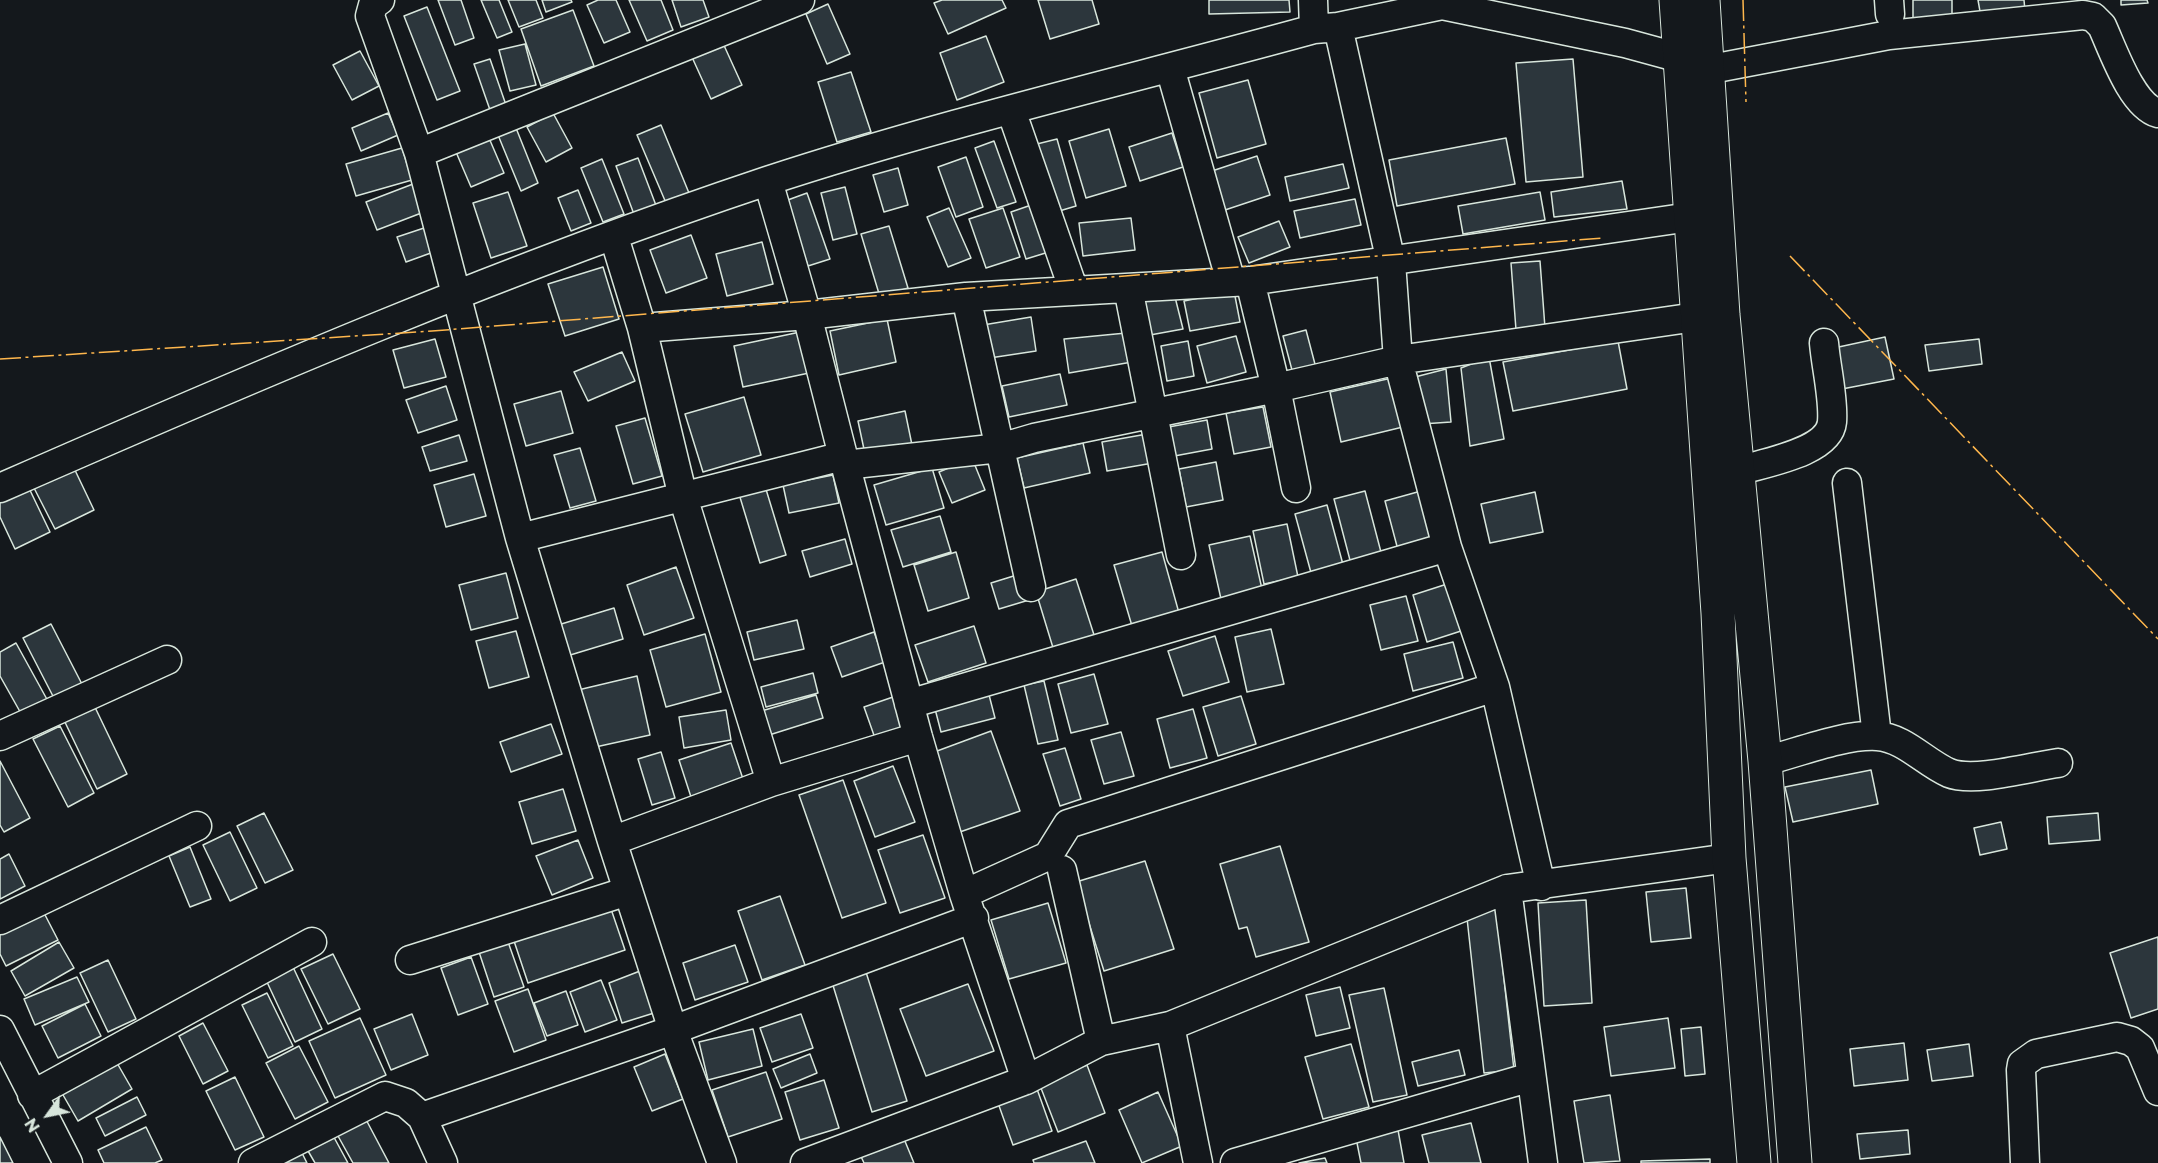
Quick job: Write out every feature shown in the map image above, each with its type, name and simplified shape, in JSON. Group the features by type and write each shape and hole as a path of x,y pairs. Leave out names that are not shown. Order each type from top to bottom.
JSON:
{"main road":[{"path":"1676,0 1693,64 1738,471 1765,761 1796,1163"},
{"path":"1702,0 1693,64 1690,217 1718,613 1729,858 1754,1163"}],"street":[{"path":"380,0 373,5 370,16 419,153 520,538 628,891 673,1030 722,1163"},
{"path":"419,153 800,0"},
{"path":"1313,0 1326,28 1391,262 1398,360 1447,547 1495,687 1541,886"},
{"path":"0,488 298,357 457,294 768,181 1011,110 1170,68 1326,28 1442,5 1626,43 1693,64 1889,35 2083,15 2093,17 2102,26 2134,93 2143,106 2158,112"},
{"path":"1170,68 1276,388 1296,488"},
{"path":"1011,110 1074,291"},
{"path":"768,181 807,315 918,737 969,906 1026,1080"},
{"path":"642,328 807,315 966,297 1240,282 1690,217"},
{"path":"614,237 642,328 683,497 771,782"},
{"path":"1128,288 1181,555"},
{"path":"966,297 1031,586"},
{"path":"520,538 844,460 1000,448 1398,360 1696,317"},
{"path":"1738,471 1810,449 1823,438 1832,424 1824,343"},
{"path":"1847,483 1877,736"},
{"path":"909,705 1447,547"},
{"path":"0,736 167,660"},
{"path":"422,1117 673,1030 969,906 1048,856 1068,824 1495,687"},
{"path":"1765,761 1858,737 1877,736 1899,741 1952,774 1971,776 2058,763"},
{"path":"612,841 771,782 918,737"},
{"path":"0,920 197,826"},
{"path":"805,1163 849,1155 1026,1080 1101,1041 1170,1026 1507,889 1729,858"},
{"path":"1062,870 1101,1041"},
{"path":"1507,889 1543,1163"},
{"path":"411,960 628,891"},
{"path":"32,1095 312,942"},
{"path":"1170,1026 1198,1163"},
{"path":"0,1030 68,1163"},
{"path":"2025,1163 2021,1070 2027,1060 2036,1054 2117,1036 2131,1041 2144,1054 2158,1091"},
{"path":"1235,1163 1531,1077"},
{"path":"253,1163 385,1096 406,1103 422,1117 443,1163"}],"building":[{"path":"438,0 461,0 474,38 455,45"},
{"path":"481,0 499,0 512,32 497,38"},
{"path":"508,0 536,0 543,18 519,27"},
{"path":"542,0 571,0 572,2 546,12"},
{"path":"598,0 616,0 630,32 604,43 587,5"},
{"path":"629,0 661,0 673,30 647,41"},
{"path":"672,0 703,0 709,17 681,27"},
{"path":"942,0 1002,0 1006,8 948,34 934,3"},
{"path":"1038,0 1092,0 1099,24 1050,39"},
{"path":"1209,0 1289,0 1290,12 1209,14"},
{"path":"1913,0 1952,0 1952,24 1913,24"},
{"path":"1978,0 2024,0 2025,11 1981,17"},
{"path":"2121,0 2147,0 2148,3 2121,5"},
{"path":"828,4 850,54 827,64 806,14"},
{"path":"427,7 460,91 437,100 404,16"},
{"path":"573,10 594,66 541,86 521,29"},
{"path":"986,36 1004,82 957,100 940,53"},
{"path":"722,41 742,85 711,99 691,55"},
{"path":"525,44 536,85 510,91 499,50"},
{"path":"360,51 379,86 352,100 333,65"},
{"path":"490,59 506,105 490,110 474,64"},
{"path":"1573,59 1583,177 1526,182 1516,63"},
{"path":"851,72 871,132 837,142 818,82"},
{"path":"1248,80 1266,144 1217,158 1199,93"},
{"path":"388,113 398,135 361,151 352,128"},
{"path":"553,113 572,148 546,162 527,127"},
{"path":"661,125 689,193 666,203 637,135"},
{"path":"516,128 538,183 521,191 498,135"},
{"path":"1109,129 1126,186 1086,198 1069,141"},
{"path":"1172,133 1183,167 1140,181 1129,147"},
{"path":"489,138 504,173 471,187 456,152"},
{"path":"1506,138 1515,184 1397,206 1389,160"},
{"path":"1057,139 1076,206 1056,212 1037,144"},
{"path":"994,141 1016,202 997,208 975,148"},
{"path":"402,148 412,180 356,196 346,164"},
{"path":"1257,156 1270,195 1225,210 1212,171"},
{"path":"966,157 983,207 956,217 938,167"},
{"path":"638,158 657,208 635,217 616,166"},
{"path":"602,159 624,214 603,222 581,168"},
{"path":"1343,164 1349,188 1290,201 1285,177"},
{"path":"898,168 908,205 884,212 873,175"},
{"path":"1622,181 1627,209 1554,217 1551,192"},
{"path":"413,184 424,212 377,230 366,202"},
{"path":"845,187 857,234 833,240 821,193"},
{"path":"578,190 591,223 571,231 558,198"},
{"path":"508,192 527,246 491,258 473,203"},
{"path":"1540,192 1545,220 1463,234 1458,206"},
{"path":"807,193 830,259 808,266 785,201"},
{"path":"1355,199 1361,225 1300,238 1294,211"},
{"path":"1037,203 1052,251 1026,259 1011,212"},
{"path":"949,208 971,258 948,267 927,217"},
{"path":"1003,208 1020,257 986,268 969,219"},
{"path":"1131,218 1135,250 1083,256 1079,223"},
{"path":"1279,221 1290,247 1249,263 1238,237"},
{"path":"430,226 439,250 406,262 397,237"},
{"path":"889,226 908,288 880,297 861,234"},
{"path":"691,235 707,278 666,293 650,250"},
{"path":"762,242 773,284 727,296 716,254"},
{"path":"1540,261 1545,328 1516,330 1511,263"},
{"path":"603,267 619,319 565,336 548,284"},
{"path":"1234,291 1240,322 1190,331 1184,301"},
{"path":"1174,293 1183,329 1150,335 1141,300"},
{"path":"1031,317 1036,351 983,359 977,326"},
{"path":"887,319 896,362 839,375 830,331"},
{"path":"1306,330 1316,368 1293,374 1283,336"},
{"path":"800,332 809,373 743,387 734,346"},
{"path":"1126,333 1132,362 1069,373 1064,339"},
{"path":"1236,336 1246,372 1207,383 1197,346"},
{"path":"1885,337 1894,379 1842,389 1834,348"},
{"path":"435,339 446,377 404,388 393,350"},
{"path":"1979,339 1982,364 1929,371 1925,345"},
{"path":"1188,341 1194,376 1167,381 1161,346"},
{"path":"1618,341 1627,389 1513,411 1503,362"},
{"path":"622,352 635,381 588,401 574,372"},
{"path":"1489,357 1504,439 1470,446 1461,368"},
{"path":"1446,369 1451,422 1422,424 1415,377"},
{"path":"1060,374 1067,405 1009,417 1002,386"},
{"path":"1396,377 1407,426 1341,442 1330,392"},
{"path":"446,386 457,420 418,433 406,400"},
{"path":"561,391 573,433 526,446 514,404"},
{"path":"744,397 761,455 703,472 685,414"},
{"path":"1263,407 1271,447 1234,454 1226,413"},
{"path":"905,411 912,445 865,454 858,421"},
{"path":"645,418 662,476 633,484 616,426"},
{"path":"1207,420 1212,449 1169,457 1163,428"},
{"path":"1147,434 1153,463 1107,471 1102,442"},
{"path":"459,435 467,461 430,471 422,447"},
{"path":"1083,443 1090,473 1024,488 1017,458"},
{"path":"580,448 596,501 570,508 554,455"},
{"path":"972,458 985,490 952,503 939,472"},
{"path":"1216,462 1223,500 1186,507 1179,469"},
{"path":"73,466 94,510 55,529 33,486"},
{"path":"932,468 944,508 886,525 874,485"},
{"path":"474,474 486,516 446,527 434,485"},
{"path":"833,475 839,503 789,513 783,485"},
{"path":"27,484 50,532 15,549 0,517 0,497"},
{"path":"765,486 786,555 760,563 739,494"},
{"path":"1365,491 1382,556 1351,564 1334,499"},
{"path":"1421,491 1435,540 1398,550 1385,501"},
{"path":"1535,492 1543,532 1490,543 1481,504"},
{"path":"1327,505 1345,572 1313,580 1295,514"},
{"path":"940,516 951,552 903,567 891,530"},
{"path":"1287,524 1298,577 1264,584 1253,531"},
{"path":"1250,536 1262,589 1221,599 1209,545"},
{"path":"845,539 852,564 810,577 802,551"},
{"path":"956,552 969,598 928,611 914,565"},
{"path":"1162,552 1179,613 1132,626 1114,565"},
{"path":"676,567 694,618 644,635 627,585"},
{"path":"506,573 518,618 471,630 459,585"},
{"path":"1020,574 1029,600 999,609 991,583"},
{"path":"1076,579 1095,638 1054,651 1036,592"},
{"path":"1447,584 1461,631 1427,642 1413,595"},
{"path":"1406,596 1418,641 1381,650 1370,605"},
{"path":"614,608 623,639 567,656 558,625"},
{"path":"797,620 804,649 754,660 747,632"},
{"path":"51,624 84,688 56,702 23,638"},
{"path":"974,626 986,663 928,682 915,645"},
{"path":"1271,629 1284,684 1247,692 1235,637"},
{"path":"516,631 529,677 489,688 476,641"},
{"path":"874,632 885,662 842,677 831,647"},
{"path":"705,634 721,692 666,707 650,650"},
{"path":"1215,636 1229,682 1183,696 1168,651"},
{"path":"1453,642 1463,678 1413,691 1404,654"},
{"path":"16,643 49,703 23,717 0,676 0,652"},
{"path":"813,673 818,693 766,707 761,687"},
{"path":"1094,674 1108,724 1071,733 1058,684"},
{"path":"637,676 650,735 591,748 578,690"},
{"path":"1044,681 1058,740 1038,744 1024,685"},
{"path":"988,691 995,718 941,732 934,705"},
{"path":"816,695 823,718 766,736 758,712"},
{"path":"1241,696 1256,744 1218,756 1203,707"},
{"path":"893,697 906,730 876,741 864,707"},
{"path":"92,701 127,774 97,789 62,716"},
{"path":"1193,709 1207,758 1170,768 1157,719"},
{"path":"726,710 731,740 684,748 679,717"},
{"path":"551,724 562,754 511,772 500,742"},
{"path":"60,726 94,793 68,807 33,739"},
{"path":"991,731 1020,811 957,833 929,754"},
{"path":"1121,732 1134,776 1104,784 1091,740"},
{"path":"731,743 743,779 691,797 679,760"},
{"path":"1065,748 1081,799 1060,806 1043,754"},
{"path":"661,752 675,798 652,805 638,759"},
{"path":"0,761 30,818 4,832 0,825"},
{"path":"893,766 915,822 875,837 854,781"},
{"path":"1871,770 1878,804 1793,822 1785,787"},
{"path":"843,780 886,903 842,918 799,795"},
{"path":"563,789 576,831 532,844 519,802"},
{"path":"264,813 293,870 265,883 237,826"},
{"path":"2098,813 2100,840 2049,844 2047,817"},
{"path":"2001,822 2007,849 1980,855 1974,828"},
{"path":"230,832 257,888 230,901 203,845"},
{"path":"923,835 945,898 900,913 878,850"},
{"path":"578,840 593,878 552,895 536,856"},
{"path":"1280,846 1309,942 1256,957 1247,927 1239,929 1220,864"},
{"path":"190,847 211,899 190,907 169,856"},
{"path":"9,854 25,886 0,899 0,859"},
{"path":"1145,861 1174,949 1104,971 1076,882"},
{"path":"1686,888 1691,938 1651,942 1646,892"},
{"path":"780,896 805,965 762,980 738,911"},
{"path":"1586,900 1592,1003 1544,1006 1538,903"},
{"path":"1048,903 1066,963 1009,979 991,920"},
{"path":"1496,906 1514,1070 1484,1073 1466,909"},
{"path":"611,909 625,950 528,983 514,941"},
{"path":"43,911 58,940 6,966 0,954 0,932"},
{"path":"2158,937 2158,1009 2131,1018 2110,953"},
{"path":"507,939 524,987 494,997 478,949"},
{"path":"59,942 74,968 25,996 11,971"},
{"path":"735,945 748,982 695,1000 683,963"},
{"path":"333,954 360,1009 328,1024 301,969"},
{"path":"471,957 488,1004 458,1015 441,968"},
{"path":"108,960 136,1019 108,1032 80,973"},
{"path":"293,967 322,1029 295,1042 266,980"},
{"path":"865,969 907,1101 872,1112 831,979"},
{"path":"640,971 654,1013 622,1023 609,983"},
{"path":"77,977 89,1002 35,1025 24,999"},
{"path":"601,980 617,1020 585,1032 570,992"},
{"path":"968,984 994,1051 926,1076 900,1009"},
{"path":"1340,987 1350,1028 1316,1036 1306,995"},
{"path":"1384,988 1407,1095 1373,1102 1349,995"},
{"path":"528,989 546,1040 514,1052 495,1001"},
{"path":"566,991 578,1025 547,1036 534,1003"},
{"path":"267,993 293,1046 268,1058 242,1005"},
{"path":"85,1004 101,1036 58,1058 42,1026"},
{"path":"412,1014 428,1055 391,1070 374,1029"},
{"path":"801,1014 813,1048 772,1062 760,1028"},
{"path":"360,1018 386,1075 335,1098 309,1041"},
{"path":"1668,1018 1675,1068 1611,1076 1604,1027"},
{"path":"203,1023 228,1071 203,1084 179,1036"},
{"path":"1701,1027 1705,1074 1685,1076 1681,1029"},
{"path":"753,1029 762,1066 708,1080 699,1042"},
{"path":"1904,1043 1908,1080 1854,1086 1850,1049"},
{"path":"1351,1044 1369,1107 1323,1119 1305,1057"},
{"path":"1969,1044 1973,1076 1932,1081 1927,1050"},
{"path":"299,1046 328,1102 295,1119 266,1063"},
{"path":"1459,1050 1465,1075 1418,1086 1412,1062"},
{"path":"665,1054 683,1099 652,1111 634,1067"},
{"path":"810,1054 817,1073 781,1088 773,1069"},
{"path":"113,1056 132,1089 78,1121 59,1088"},
{"path":"1087,1065 1105,1113 1058,1132 1039,1083"},
{"path":"766,1072 782,1119 728,1137 712,1090"},
{"path":"235,1077 264,1137 235,1150 206,1091"},
{"path":"824,1080 839,1128 800,1140 785,1092"},
{"path":"1037,1089 1052,1131 1013,1145 998,1103"},
{"path":"1158,1092 1182,1146 1142,1163 1119,1110"},
{"path":"1610,1095 1620,1161 1584,1163 1574,1101"},
{"path":"137,1097 146,1115 105,1136 96,1118"},
{"path":"362,1112 389,1163 353,1163 333,1127"},
{"path":"1471,1123 1481,1163 1429,1163 1422,1135"},
{"path":"146,1127 162,1160 155,1163 104,1163 98,1150"},
{"path":"330,1130 348,1163 315,1163 304,1144"},
{"path":"1398,1130 1404,1163 1361,1163 1356,1138"},
{"path":"1908,1130 1910,1154 1860,1159 1857,1134"},
{"path":"902,1134 914,1163 864,1163 859,1152"},
{"path":"0,1137 13,1163 0,1163"},
{"path":"1086,1141 1095,1163 1034,1163 1033,1160"},
{"path":"299,1147 307,1163 275,1163"},
{"path":"1325,1158 1327,1163 1299,1163"},
{"path":"1710,1159 1710,1163 1641,1163 1641,1161"}],"power":[{"path":"1743,0 1746,102"},
{"path":"0,359 432,331 1603,238"},
{"path":"1790,256 2158,639"}]}
